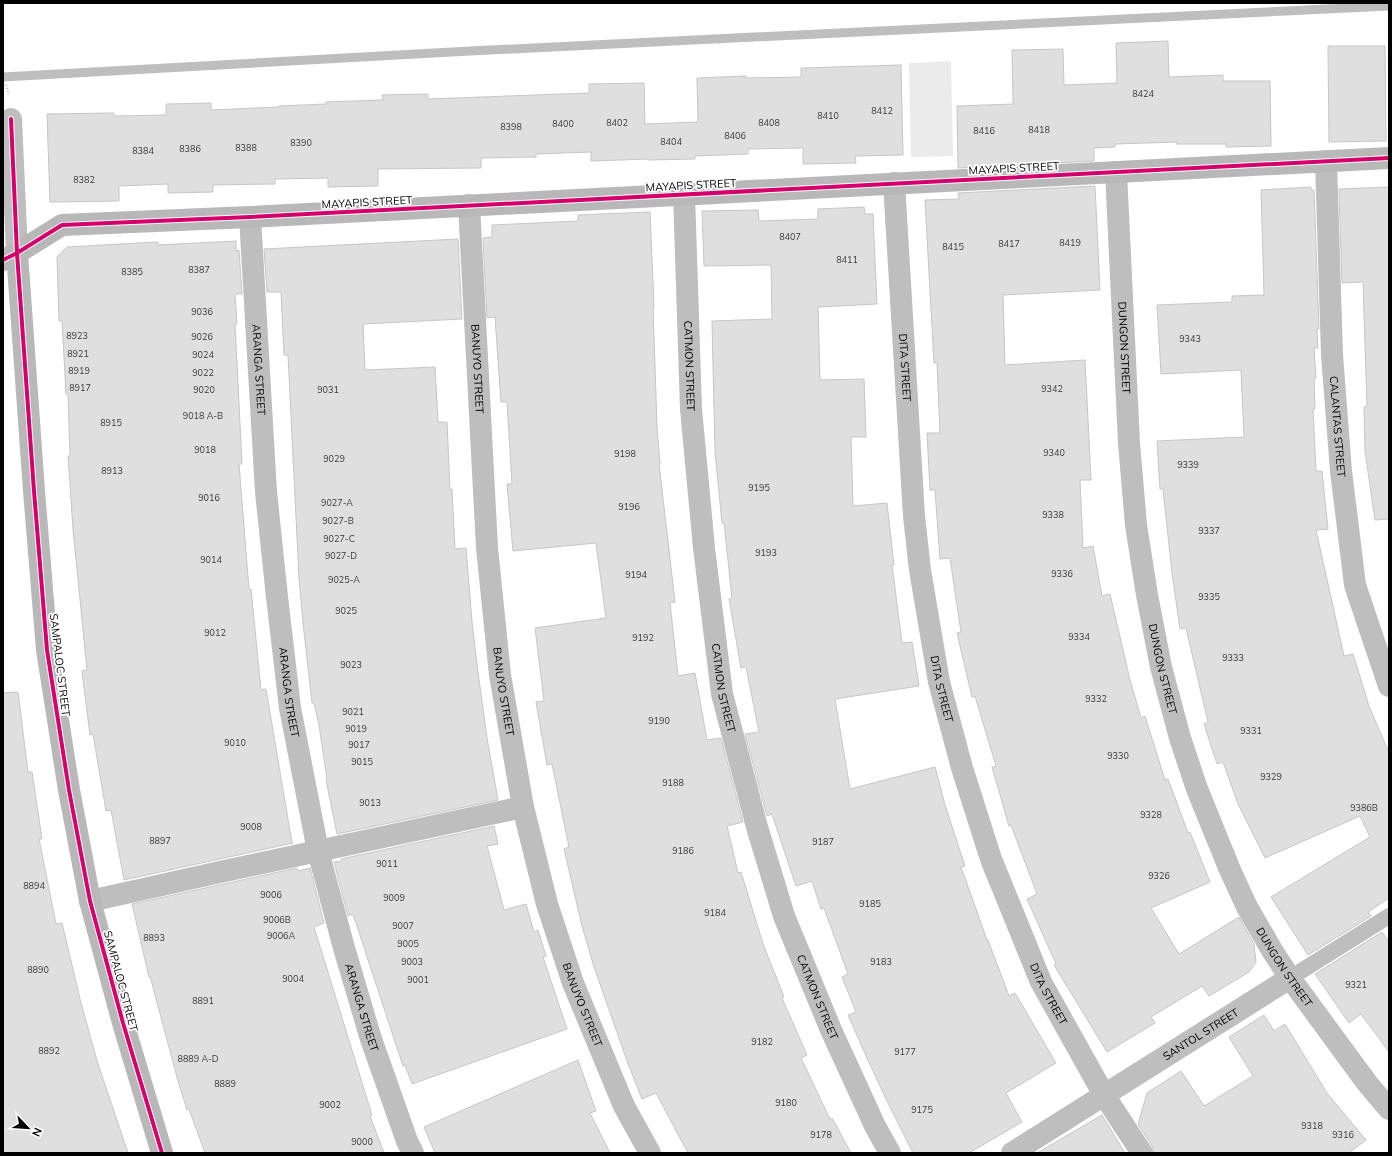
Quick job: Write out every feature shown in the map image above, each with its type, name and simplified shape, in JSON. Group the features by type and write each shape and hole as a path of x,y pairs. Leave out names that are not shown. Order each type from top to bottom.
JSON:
{"street":[{"name":"SAMPALOC STREET","path":"11,119 10,257 34,491 46,650 68,790 90,902 123,1023 162,1153"},
{"name":"MAYAPIS STREET","path":"10,257 62,225 250,217 1389,158"},
{"name":"CALANTAS STREET","path":"1326,161 1332,355 1342,479 1355,585 1389,686"},
{"name":"DUNGON STREET","path":"1116,172 1129,443 1136,525 1147,596 1161,667 1180,738 1197,789 1230,870 1247,907 1290,978 1367,1083 1389,1109"},
{"name":"DITA STREET","path":"894,183 914,516 920,570 939,682 962,768 991,859 1041,982 1104,1096 1142,1153"},
{"name":"CATMON STREET","path":"684,194 692,409 704,548 722,694 756,827 784,916 831,1030 875,1126 890,1153"},
{"name":"BANUYO STREET","path":"468,205 486,548 500,675 523,807 547,904 573,983 624,1106 650,1153"},
{"name":"ARANGA STREET","path":"250,217 266,492 290,708 318,851 344,948 371,1039 407,1141 413,1153"},
{"path":"90,902 523,807"},
{"name":"SANTOL STREET","path":"1012,1153 1290,978"}],"lane":[{"name":"SANTOL STREET","path":"1290,978 1389,916"}],"shaded area":[{"path":"951,61 953,156 911,157 909,63"}],"building":[{"path":"1168,41 1169,77 1223,75 1223,81 1270,81 1271,146 1226,147 1226,144 1177,144 1177,142 1115,144 1115,147 1094,148 1094,161 958,168 957,106 1013,104 1012,50 1063,49 1064,85 1117,83 1116,43"},
{"path":"1328,46 1385,46 1386,141 1329,142"},
{"path":"901,65 903,155 855,156 856,163 803,164 803,148 748,149 748,154 695,156 695,159 591,161 591,152 536,154 536,157 481,158 481,168 378,169 378,186 328,187 328,178 275,179 275,184 213,185 213,192 168,193 168,184 119,186 119,201 50,202 47,114 114,113 114,116 166,115 166,104 211,103 211,110 326,104 326,102 383,100 382,95 428,94 428,99 589,93 589,84 644,83 645,124 698,122 697,78 746,76 746,78 801,77 801,68"},
{"path":"1095,186 1100,290 1003,295 1005,365 1085,360 1091,480 1080,480 1083,548 1093,546 1102,596 1110,594 1130,680 1141,718 1145,716 1165,780 1168,779 1188,833 1190,832 1210,882 1151,908 1179,954 1239,917 1254,944 1256,962 1249,972 1209,996 1202,986 1151,1017 1155,1023 1107,1052 1054,965 1056,964 1027,899 1037,894 1011,825 1009,826 992,767 996,766 975,696 972,697 957,633 961,632 950,558 940,559 935,490 930,490 927,433 940,433 937,363 934,363 925,200 959,199 958,193"},
{"path":"1311,187 1311,190 1314,190 1319,329 1317,329 1318,348 1314,348 1316,378 1314,378 1315,409 1313,409 1316,471 1322,471 1328,529 1316,530 1344,656 1353,654 1369,706 1389,753 1389,898 1368,912 1371,916 1308,955 1271,897 1370,837 1360,816 1265,858 1238,804 1223,762 1217,764 1204,724 1208,722 1186,628 1180,629 1163,489 1160,489 1157,441 1244,437 1241,370 1161,374 1157,305 1232,302 1232,296 1264,295 1261,190"},
{"path":"1389,187 1389,519 1375,520 1365,451 1364,407 1367,406 1363,282 1342,283 1339,189"},
{"path":"864,207 865,214 873,214 877,304 818,307 820,380 864,379 866,437 851,437 853,506 887,503 894,565 892,565 902,643 912,642 919,686 835,699 850,789 935,767 945,805 965,866 961,867 1009,996 1015,993 1056,1063 1006,1093 1022,1122 969,1153 913,1153 885,1097 848,1015 856,1012 842,977 848,974 824,908 821,909 812,881 796,886 772,814 767,816 745,734 759,732 746,667 741,668 729,599 732,598 724,523 722,523 715,452 712,321 772,319 771,265 704,266 702,211 758,210 759,221 818,219 818,209"},
{"path":"650,212 659,464 675,602 670,603 678,676 695,673 707,740 721,738 743,822 727,826 738,873 741,872 763,944 784,997 782,998 807,1055 801,1058 830,1119 832,1118 851,1153 688,1153 656,1093 642,1099 594,967 582,926 564,849 569,847 552,764 547,765 536,702 544,701 535,628 606,618 596,543 513,551 507,484 512,484 507,402 501,402 495,317 487,318 483,238 492,237 492,225 578,221 578,215"},
{"path":"458,239 462,319 363,324 365,370 435,367 438,422 447,422 450,490 452,489 455,549 466,548 478,672 487,738 498,800 337,834 326,780 319,725 314,703 312,703 303,623 299,578 288,355 284,355 281,292 267,292 264,249"},
{"path":"236,241 236,251 239,250 242,294 235,294 237,324 235,324 242,464 239,464 249,589 251,589 261,690 266,689 293,843 124,880 111,810 106,811 93,734 90,735 82,671 87,670 73,529 68,456 70,456 68,394 66,394 62,321 59,321 57,257 67,247 158,242 158,245"},
{"path":"18,692 28,772 32,772 42,839 39,839 56,924 62,923 80,999 97,1061 128,1153 3,1153 3,693"},
{"path":"494,826 498,844 487,846 504,910 526,904 534,932 538,930 546,956 543,957 567,1029 412,1084 405,1065 403,1066 353,914 348,916 334,862 342,861 341,859"},
{"path":"297,868 298,871 310,868 324,923 314,927 372,1115 370,1116 384,1153 205,1153 189,1109 187,1110 178,1081 150,976 149,977 132,904"},
{"path":"1382,932 1389,942 1389,1052 1361,1014 1349,1023 1315,974"},
{"path":"1264,1015 1274,1031 1285,1024 1327,1093 1366,1140 1349,1153 1154,1153 1152,1146 1138,1124 1147,1093 1181,1071 1204,1106 1253,1076 1229,1037"},
{"path":"578,1060 596,1111 590,1113 610,1153 435,1153 424,1127"},
{"path":"1102,1115 1125,1153 1037,1153"}],"waterway":[{"path":"3,77 470,51 1389,6"}],"cycle path":[{"path":"11,119 17,253 47,650 69,790 90,901 123,1023 162,1153"},
{"path":"3,260 62,225 250,217 1389,158"}]}
